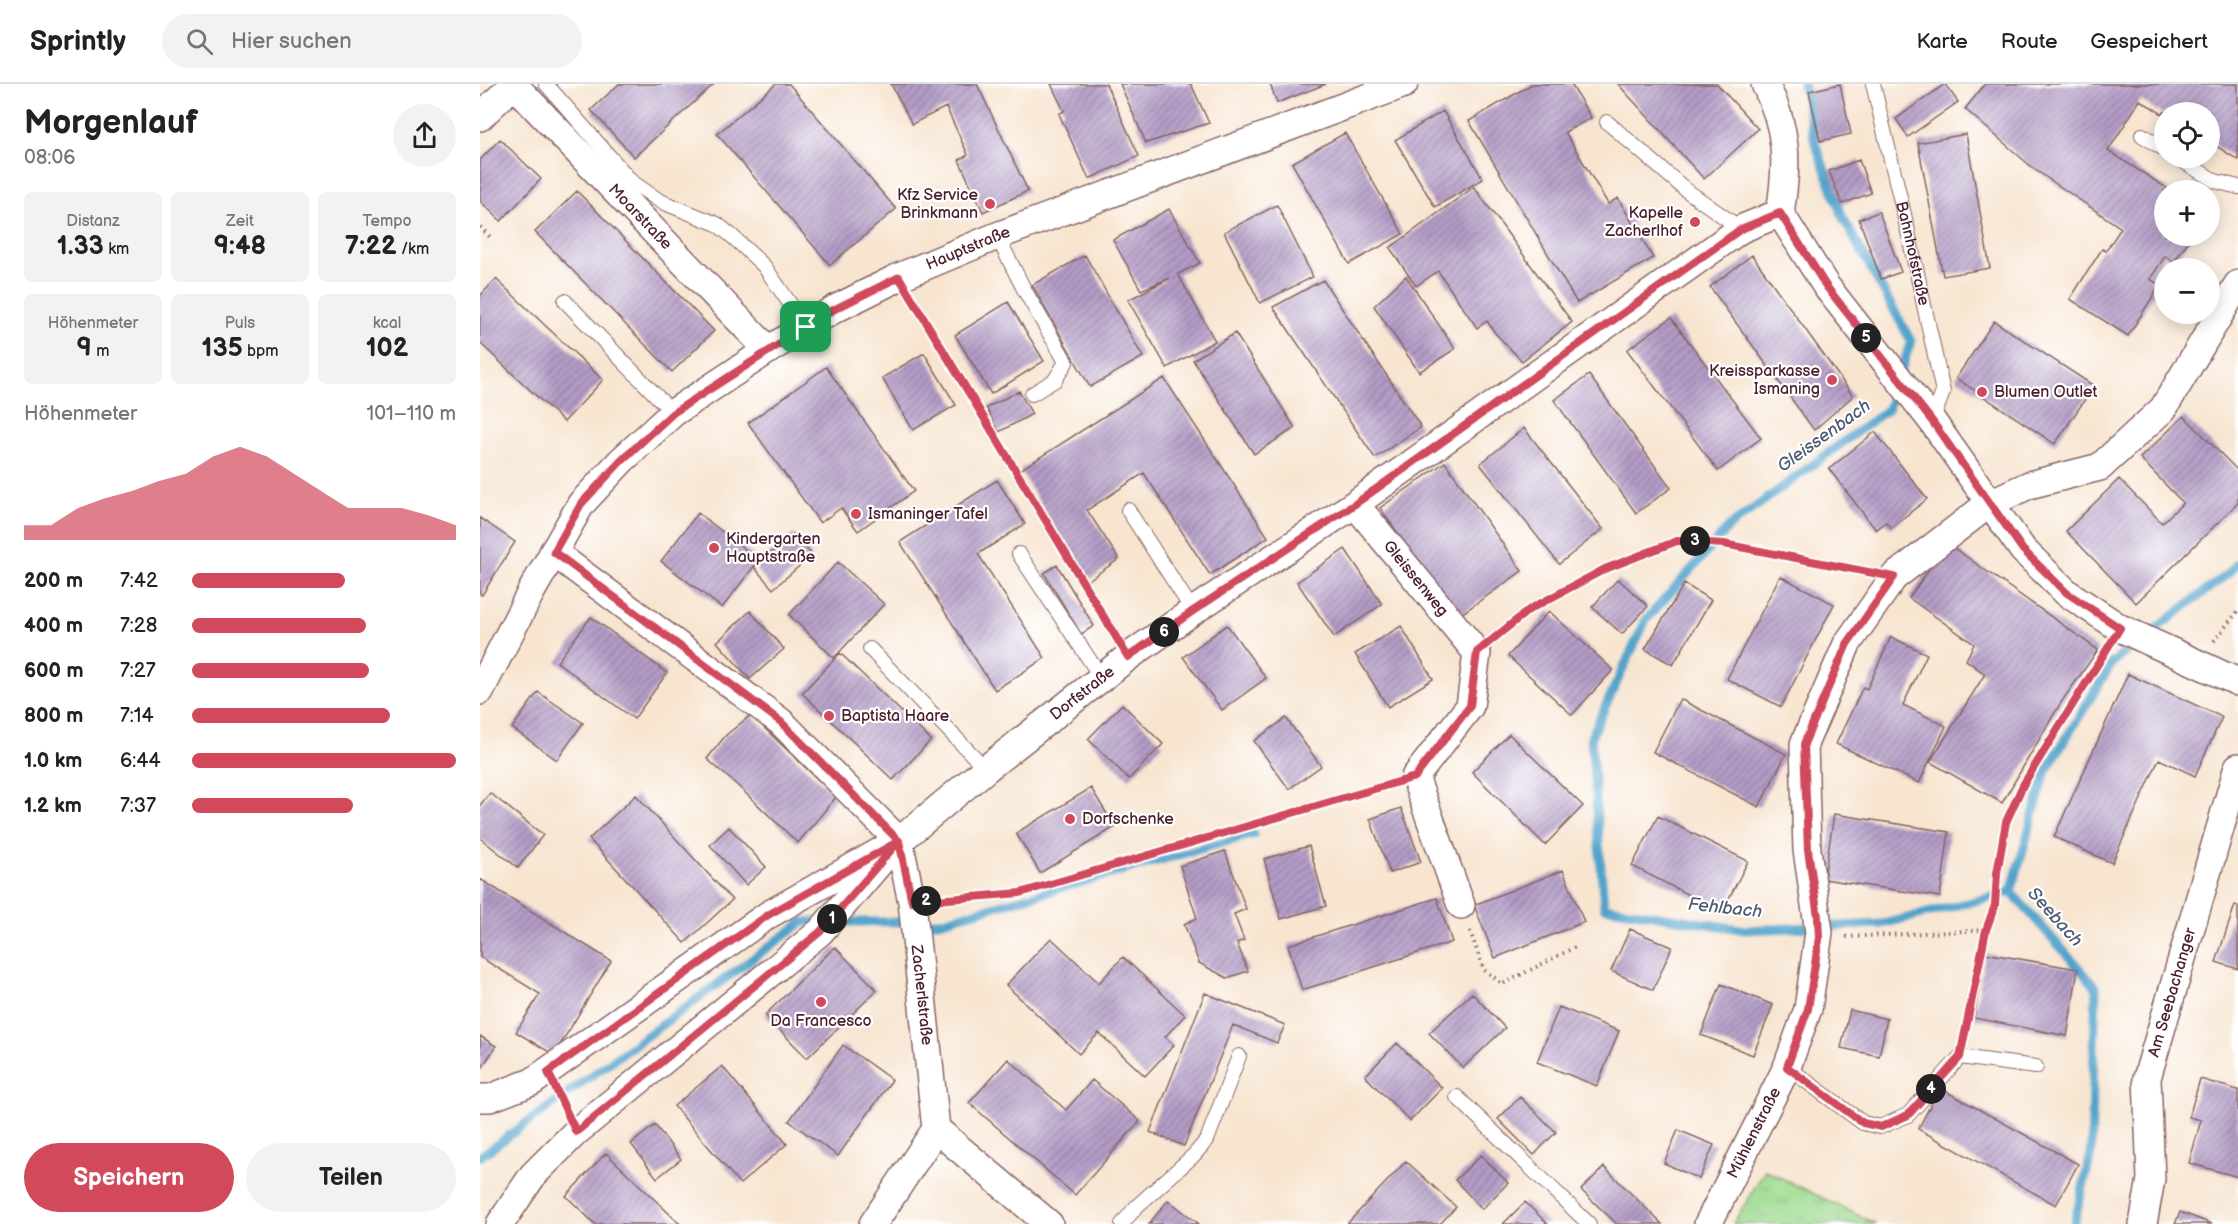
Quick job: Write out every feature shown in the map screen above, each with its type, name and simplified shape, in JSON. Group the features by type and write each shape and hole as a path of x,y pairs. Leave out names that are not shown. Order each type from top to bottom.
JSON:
{"street":[{"path":"480,117 513,84"},
{"name":"Moarstraße","path":"513,84 768,350"},
{"name":"Hauptstraße","path":"480,691 581,504 621,461 673,413 768,350 833,310 899,277 997,236 1404,84"},
{"path":"1765,84 1775,104 1784,135 1786,177 1780,213 1826,286 1932,421 2023,550 2067,593 2123,629 2238,682"},
{"name":"Dorfstraße","path":"500,1224 533,1175 576,1132 820,932 899,841 1101,677 1193,611 1355,504 1741,229 1780,213"},
{"name":"Mühlenstraße","path":"1708,1224 1787,1067 1808,1009 1819,929 1808,850 1804,744 1847,644 1894,577 1990,503 2029,485 2100,467 2163,409 2238,284"},
{"name":"Gleissenweg","path":"1355,504 1477,652"},
{"path":"554,552 781,722 899,841"},
{"path":"1461,905 1415,777 1470,706 1477,652"},
{"name":"Am Seebachanger","path":"2143,1224 2151,1179 2147,1078 2238,767"},
{"name":"Dorfstraße","path":"480,1098 490,1098 532,1082 768,915 899,841"},
{"name":"Zacherlstraße","path":"899,841 913,917 936,1129"},
{"path":"873,1224 936,1129 1049,1224"}],"lane":[{"path":"546,84 632,182 660,201 717,224 733,237 764,266 806,327"},
{"name":"Bahnhofstraße","path":"1873,84 1943,392 1932,421"},
{"path":"1607,122 1686,190 1741,229"},
{"path":"2142,135 2154,143"},
{"path":"2194,168 2215,181 2238,187"},
{"path":"997,236 1025,291 1066,362 1055,380 1032,394"},
{"path":"565,300 673,413"},
{"path":"1128,510 1193,611"},
{"path":"1019,554 1101,677"},
{"path":"870,649 986,769"},
{"path":"1122,1224 1136,1207 1193,1156 1207,1140 1239,1056"},
{"path":"1787,1067 1863,1123 1881,1127 1908,1115 1960,1057 2036,1067"},
{"path":"1457,1097 1589,1224"}],"path":[{"path":"480,226 490,237"},
{"path":"899,277 1128,657"},
{"path":"1477,652 1530,609 1605,569 1677,541 1724,544 1894,577"},
{"path":"2187,659 2238,611"},
{"path":"1960,1057 1986,930 1995,905 1997,873 2006,822 2023,785 2123,629"},
{"path":"913,917 1020,893 1415,777"},
{"path":"1461,905 1484,970 1503,984 1575,947"},
{"path":"1819,929 1986,930"}],"green space":[{"path":"1765,1170 1876,1224 1733,1224"}],"building":[{"path":"619,84 714,84 634,157 591,110"},
{"path":"776,84 789,84 896,209 830,265 717,134"},
{"path":"891,84 977,84 1028,191 983,212 959,160 968,155 946,107 912,124"},
{"path":"1051,84 1106,84 1139,156 1089,179 1059,114 1064,111"},
{"path":"1120,84 1191,84 1209,123 1146,143"},
{"path":"1270,84 1326,84 1277,103"},
{"path":"1532,84 1571,84 1591,118 1565,132 1608,204 1618,198 1653,258 1577,303 1469,121"},
{"path":"1618,84 1717,84 1758,129 1704,179"},
{"path":"1840,84 1851,134 1820,141 1809,91"},
{"path":"1945,84 1958,102 1908,137 1896,119"},
{"path":"1985,84 2238,84 2238,160 2220,148 2220,102 2154,102 2154,109 2140,100 2108,151 2154,180 2154,246 2185,246 2177,258 2165,256 2154,258 2154,273 2150,279 2154,281 2154,295 2128,336 2070,299 2102,249 2106,251 2121,228 2034,169 1965,109"},
{"path":"1443,111 1483,179 1435,207 1395,140"},
{"path":"1345,133 1403,234 1349,264 1292,163"},
{"path":"1966,134 1990,268 1943,276 1918,143"},
{"path":"500,139 541,179 501,221 480,201 480,160"},
{"path":"1859,160 1871,193 1842,204 1829,171"},
{"path":"1474,187 1572,322 1522,361 1495,333 1487,321 1477,328 1438,271 1416,286 1390,248"},
{"path":"577,191 714,331 672,372 535,232"},
{"path":"1277,205 1313,277 1260,303 1224,232"},
{"path":"1169,209 1200,263 1178,274 1215,341 1167,368 1128,300 1170,278 1141,290 1113,240"},
{"path":"1879,212 1901,272 1881,279 1859,219"},
{"path":"1085,255 1143,357 1090,387 1032,285"},
{"path":"1752,255 1853,396 1814,430 1710,287"},
{"path":"1406,276 1455,349 1419,372 1374,306"},
{"path":"496,279 603,380 564,422 480,343 480,296"},
{"path":"1323,280 1421,427 1375,458 1273,307"},
{"path":"1008,302 1044,361 991,394 955,335"},
{"path":"1671,318 1761,438 1718,471 1627,350"},
{"path":"1994,321 2094,386 2055,444 1956,378"},
{"path":"1235,333 1295,428 1254,454 1193,360"},
{"path":"924,353 956,405 913,430 882,378"},
{"path":"826,367 914,491 858,531 841,508 820,523 748,423"},
{"path":"1589,375 1671,488 1636,513 1554,400"},
{"path":"1164,378 1268,537 1210,575 1144,473 1087,510 1119,559 1087,581 1020,470"},
{"path":"1019,391 1032,414 999,432 986,408"},
{"path":"2184,416 2238,471 2238,503 2136,603 2066,531 2119,479 2162,523 2183,503 2140,458"},
{"path":"1524,428 1603,529 1559,564 1480,464"},
{"path":"1875,432 1927,499 1891,528 1886,522 1876,530 1829,469"},
{"path":"1445,462 1522,571 1457,617 1380,508"},
{"path":"997,480 1025,524 978,554 1045,658 995,690 900,542"},
{"path":"698,513 759,560 722,608 661,561"},
{"path":"480,518 515,542 482,595 480,594"},
{"path":"793,534 812,555 773,589 754,567"},
{"path":"1947,543 2098,650 2060,704 2002,803 1930,762 1985,674 1966,660 1974,644 1909,598"},
{"path":"1345,549 1382,604 1334,637 1297,582"},
{"path":"838,562 884,604 834,658 789,615"},
{"path":"1057,565 1094,626 1081,634 1044,573"},
{"path":"1780,576 1834,604 1781,707 1727,679"},
{"path":"1618,579 1648,606 1622,634 1592,607"},
{"path":"1684,584 1711,600 1673,665 1645,649"},
{"path":"750,611 784,649 750,679 717,642"},
{"path":"1549,611 1613,670 1572,715 1508,656"},
{"path":"591,617 667,673 634,719 557,662"},
{"path":"1227,625 1266,678 1222,710 1183,657"},
{"path":"1401,626 1433,679 1388,707 1355,654"},
{"path":"1891,637 1927,654 1903,705 1946,726 1919,783 1836,744 1863,687 1867,689"},
{"path":"840,653 931,740 893,780 802,693"},
{"path":"2128,674 2222,717 2195,776 2159,759 2112,863 2054,837"},
{"path":"538,692 583,723 557,760 512,728"},
{"path":"1680,699 1786,754 1759,807 1653,752"},
{"path":"1122,704 1163,744 1129,779 1088,739"},
{"path":"751,715 836,797 798,843 707,759 726,735"},
{"path":"1286,718 1321,766 1289,789 1254,741"},
{"path":"1509,734 1583,806 1545,845 1472,772"},
{"path":"1091,788 1115,827 1040,873 1016,833"},
{"path":"490,793 543,835 518,868 480,838 480,805"},
{"path":"636,795 732,900 685,943 589,839"},
{"path":"1401,808 1421,862 1390,873 1370,819"},
{"path":"1834,814 1949,832 1940,897 1824,879"},
{"path":"1658,816 1748,861 1722,912 1632,866"},
{"path":"729,827 766,867 746,885 710,845"},
{"path":"1309,846 1326,906 1281,919 1264,859"},
{"path":"1225,851 1246,909 1234,914 1244,940 1237,943 1248,971 1227,978 1199,963 1184,924 1197,918 1180,866"},
{"path":"1563,870 1584,922 1495,958 1474,905"},
{"path":"480,879 611,961 554,1055 516,1032 540,994 480,957"},
{"path":"1437,898 1452,942 1302,990 1288,945"},
{"path":"2235,905 2238,906 2238,969 2216,962"},
{"path":"1630,929 1672,947 1653,990 1611,971"},
{"path":"1051,938 1099,983 1123,957 1185,1015 1165,1037 1174,1045 1145,1076 1099,1033 1079,1054 1006,985"},
{"name":"Da Francesco","path":"835,947 877,990 807,1058 765,1015"},
{"path":"1985,953 2078,969 2067,1036 1974,1018"},
{"path":"1721,984 1773,1005 1753,1055 1701,1035"},
{"path":"1205,993 1285,1025 1277,1043 1233,1025 1184,1146 1150,1132"},
{"path":"1472,993 1505,1028 1463,1068 1429,1033"},
{"path":"1559,1007 1619,1031 1597,1086 1537,1062"},
{"path":"1850,1010 1887,1019 1879,1056 1841,1048"},
{"path":"480,1036 496,1046 480,1071"},
{"path":"1397,1043 1442,1088 1410,1121 1365,1076"},
{"path":"843,1045 892,1080 838,1156 789,1121"},
{"path":"1008,1059 1066,1110 1092,1080 1140,1121 1075,1195 969,1103"},
{"path":"722,1066 787,1144 740,1184 674,1106"},
{"path":"2200,1079 2238,1090 2238,1177 2189,1163 2201,1120 2189,1117"},
{"path":"1940,1088 2078,1164 2056,1205 1918,1129"},
{"path":"1520,1097 1556,1132 1534,1155 1498,1119"},
{"path":"655,1125 681,1159 657,1178 631,1144"},
{"path":"1678,1130 1714,1145 1699,1179 1664,1163"},
{"path":"606,1153 680,1224 595,1224 566,1196"},
{"path":"1481,1155 1508,1183 1482,1209 1455,1180"},
{"path":"1406,1161 1456,1207 1440,1224 1347,1224"},
{"path":"1604,1167 1662,1224 1617,1224 1581,1190"},
{"path":"1168,1200 1199,1224 1149,1224"},
{"path":"1525,1202 1548,1224 1503,1224"},
{"path":"2180,1212 2212,1224 2175,1224"}],"waterway":[{"name":"Gleissenbach","path":"1803,84 1815,143 1843,218 1911,341 1888,409 1730,526 1646,620 1591,737 1604,907 1745,930 1883,924 2011,892"},
{"name":"Seebach","path":"2074,1224 2091,1154 2096,987 2011,892 2046,771 2112,663 2230,572 2238,562"},
{"name":"Gleissenbach","path":"836,922 939,922 1254,834"},
{"name":"Gleissenbach","path":"481,1156 803,922 823,922"}],"place":[{"name":"Kfz Service Brinkmann","path":"990,204"},
{"name":"Kapelle Zacherlhof","path":"1695,222"},
{"name":"Kreissparkasse Ismaning","path":"1832,380"},
{"name":"Blumen Outlet","path":"1982,392"},
{"name":"Ismaninger Tafel","path":"856,514"},
{"name":"Kindergarten Hauptstraße","path":"714,548"},
{"name":"Baptista Haare","path":"829,716"},
{"name":"Dorfschenke","path":"1070,819"},
{"name":"Da Francesco","path":"821,1002"}],"route":[{"path":"806,327 673,413 621,461 581,504 554,552 781,722 899,841 820,932 576,1132 548,1072 768,915 899,841 912,902 1020,893 1415,777 1470,706 1477,652 1530,609 1605,569 1677,541 1724,544 1894,577 1847,644 1804,744 1808,850 1819,938 1808,1009 1787,1067 1863,1123 1881,1127 1908,1115 1960,1057 1986,930 1995,905 1997,873 2006,822 2023,785 2120,628 2067,593 2023,550 1932,421 1826,286 1780,213 1741,229 1355,504 1193,611 1128,657 899,277 833,310 806,327"}],"water label":[{"name":"Fehlbach","path":"1725,908"}]}
